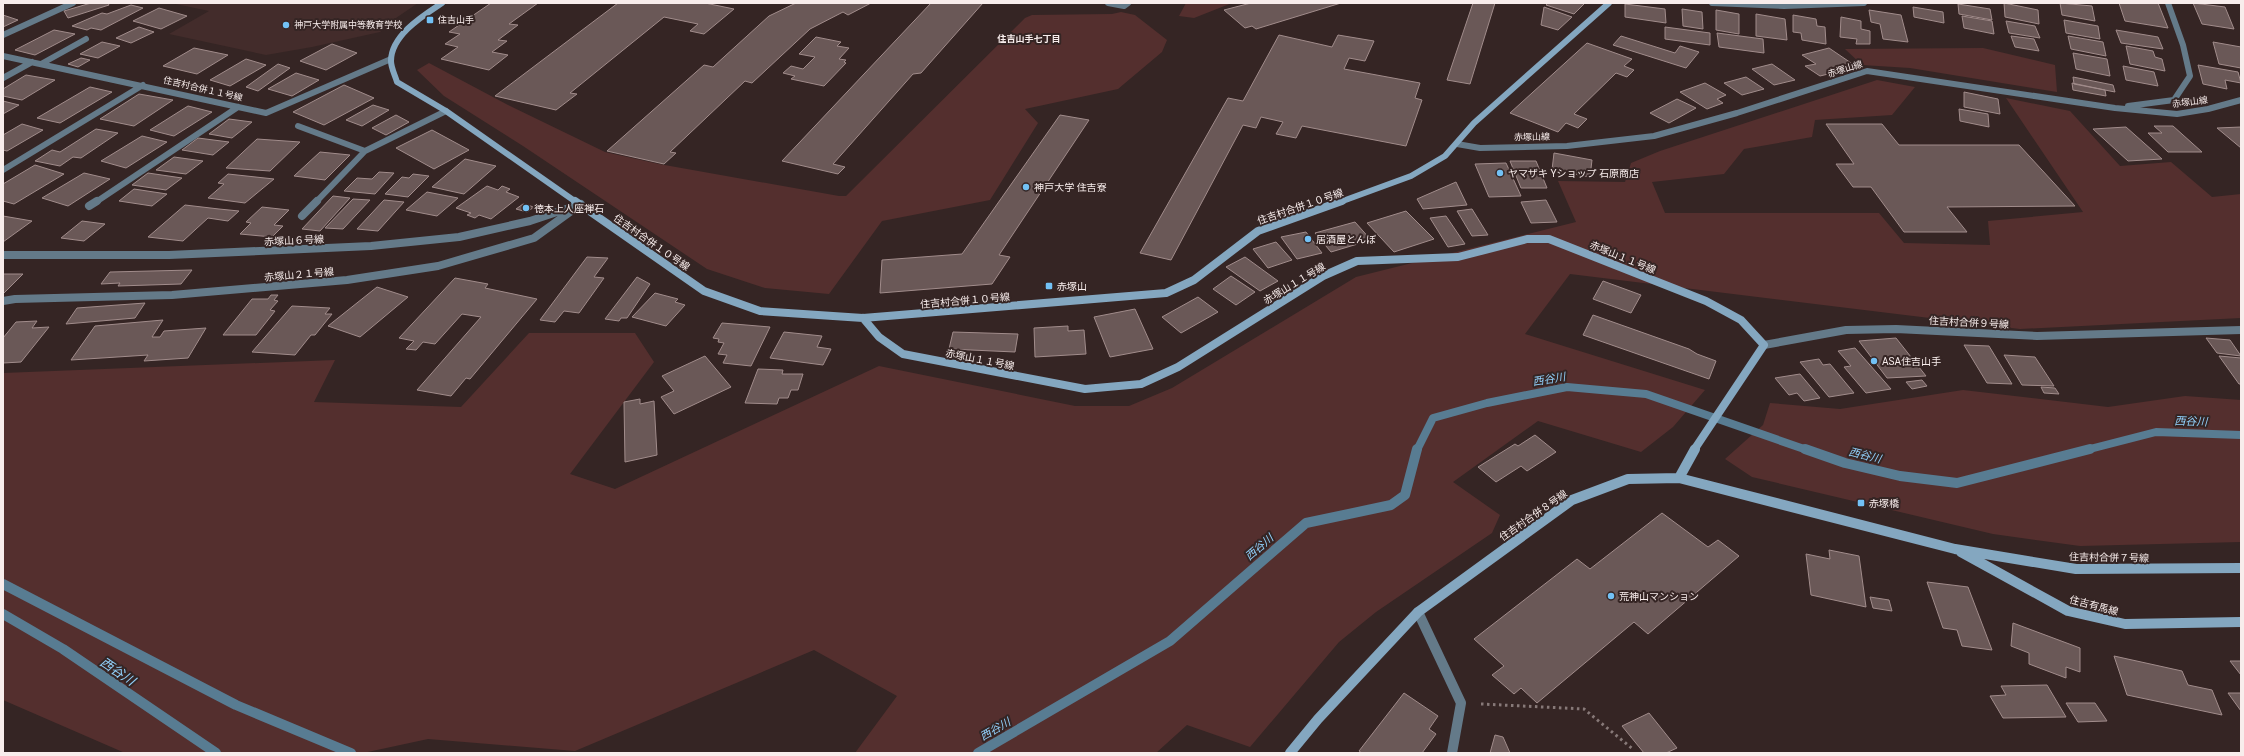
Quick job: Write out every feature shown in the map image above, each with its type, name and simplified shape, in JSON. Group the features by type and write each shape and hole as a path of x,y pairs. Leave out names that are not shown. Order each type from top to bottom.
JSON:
{"street":[{"path":"3,35 73,3"},
{"path":"391,59 398,42 419,18 442,3"},
{"path":"1108,3 1124,6 1128,3"},
{"name":"住吉村合併１０号線","path":"391,59 397,82 446,111 704,291 760,311 863,318 1166,293 1194,280 1235,247 1258,231 1411,176 1445,156 1474,123 1609,3"},
{"path":"1712,3 1784,6 1864,3"},
{"path":"2115,108 2174,100 2190,76 2183,45 2168,3"},
{"path":"40,64 86,39"},
{"name":"住吉村合併１１号線","path":"3,56 143,85 266,113 391,59"},
{"path":"3,78 32,62"},
{"name":"赤塚山線","path":"1457,144 1480,148 1567,146 1654,136 1737,113 1867,71 2115,108 2177,114 2208,109 2241,100"},
{"path":"3,170 143,85"},
{"path":"89,206 238,107"},
{"path":"302,216 365,151 446,111"},
{"path":"298,126 365,151"},
{"name":"赤塚山６号線","path":"3,255 169,255 371,246 460,237 530,221 581,204"},
{"name":"赤塚山２１号線","path":"3,301 15,299 172,295 347,280 438,266 534,238 581,204"},
{"name":"赤塚山１１号線","path":"863,318 878,337 903,354 1085,389 1141,384 1178,367 1323,276 1357,260 1458,257 1527,239 1549,239 1706,301 1741,320 1764,345"},
{"name":"住吉村合併９号線","path":"1764,345 1846,330 1896,329 2037,336 2241,330"},
{"path":"1678,478 1695,449 1764,345"},
{"name":"住吉村合併８号線","path":"1290,753 1318,719 1418,612 1572,500 1628,479 1678,478 1955,549"},
{"name":"住吉村合併７号線","path":"1955,549 2076,569 2241,568"},
{"name":"住吉有馬線","path":"1955,549 2068,611 2125,624 2241,622"},
{"path":"1418,612 1461,703 1452,753"}],"path":[{"path":"1461,703 1584,708 1634,750"}],"shaded area":[{"name":"神戸大学附属中等教育学校","path":"171,3 418,3 396,18 380,32 312,47 266,55 169,34 209,11"},
{"path":"1186,3 1232,3 1194,18 1179,16"},
{"path":"1121,12 1135,15 1167,40 1162,52 1118,89 1025,109 1038,123 990,200 882,221 829,294 765,288 707,269 523,146 444,96 417,70 429,63 508,105 605,152 659,164 846,196 1025,18 1032,15 1112,14"},
{"path":"1983,48 2055,65 2057,92 1910,68 1862,65 1845,49"},
{"path":"1877,80 1915,87 1892,115 1815,120 1812,137 1744,149 1724,174 1652,182 1665,213 1879,213 1904,243 1990,245 1988,221 2083,212 2006,98 2070,111 2120,166 2171,162 2212,197 2241,194 2241,318 2020,329 1570,274 1525,334 1705,390 1673,427 1641,452 1538,421 1453,482 1500,515 1492,533 1376,612 1339,642 1250,747 1187,725 1156,753 855,753 897,696 814,650 575,751 428,739 363,753 125,753 3,700 3,373 335,360 314,402 461,407 529,333 635,333 654,362 570,474 615,489 879,366 1075,406 1129,406 1172,388 1356,277 1576,222 1558,181 1625,182 1631,163 1660,151"},
{"path":"1963,390 2108,407 2185,396 2241,400 2241,542 2080,546 1993,534 1752,477 1725,459 1763,425 1770,403 1840,409"}],"building":[{"path":"91,3 108,3 109,5 68,18 64,11"},
{"path":"491,3 538,3 509,24 518,25 498,40 507,41 492,52 508,55 489,70 441,59 458,47 445,44 460,34 449,32"},
{"path":"618,3 705,3 734,9 704,34 690,31 698,24 664,17 570,93 577,94 556,110 495,96"},
{"path":"796,3 871,3 848,15 843,12 810,29 752,83 745,81 670,152 676,153 664,164 607,151 704,65 713,67 769,16"},
{"path":"931,3 983,3 921,73 913,74 833,164 845,167 838,174 782,161"},
{"path":"1251,3 1341,3 1256,29 1252,26 1245,28 1224,10"},
{"path":"1473,3 1495,3 1470,84 1447,80"},
{"path":"1548,3 1585,3 1574,14 1546,5"},
{"path":"2004,3 2038,10 2039,24 2005,17"},
{"path":"2060,3 2092,6 2095,21 2062,15"},
{"path":"2119,3 2158,3 2168,28 2125,21"},
{"path":"2193,3 2225,7 2234,29 2202,24"},
{"path":"1625,4 1665,9 1666,23 1625,17"},
{"path":"1958,4 1990,9 1992,20 1959,14"},
{"path":"131,5 143,8 101,30 91,28 87,30 72,26 102,13 107,14"},
{"path":"1544,7 1572,17 1558,30 1541,25"},
{"path":"1913,7 1943,12 1944,23 1914,17"},
{"path":"159,8 187,16 161,29 133,21"},
{"path":"1682,9 1702,12 1703,29 1683,26"},
{"path":"1716,10 1739,14 1739,34 1716,30"},
{"path":"1869,10 1901,15 1908,42 1883,39 1880,24 1871,22"},
{"path":"1756,14 1785,19 1787,40 1756,36"},
{"path":"3,15 18,20 3,27"},
{"path":"1793,15 1816,19 1817,26 1825,27 1826,44 1802,40 1801,33 1793,32"},
{"path":"1962,16 1992,21 1994,34 1964,28"},
{"path":"1841,17 1861,21 1861,29 1870,31 1870,44 1856,44 1857,39 1840,37"},
{"path":"2064,20 2098,26 2100,39 2066,33"},
{"path":"2006,21 2035,26 2040,38 2009,33"},
{"path":"139,27 154,32 131,43 116,38"},
{"path":"1665,27 1710,33 1710,45 1665,39"},
{"path":"54,30 75,34 35,55 15,50"},
{"path":"2116,30 2158,37 2163,49 2121,43"},
{"path":"1717,33 1763,39 1764,53 1719,47"},
{"path":"1279,35 1332,47 1338,35 1374,41 1365,61 1349,58 1344,69 1420,83 1415,98 1422,100 1406,146 1302,126 1296,138 1276,134 1283,122 1261,117 1256,128 1243,125 1171,260 1140,253 1228,98 1243,101"},
{"path":"1621,36 1675,53 1680,46 1699,52 1686,68 1613,45"},
{"path":"2011,36 2034,39 2039,51 2015,47"},
{"path":"2068,36 2103,42 2106,56 2071,49"},
{"path":"816,37 841,42 837,46 849,48 839,59 846,60 844,62 846,63 824,86 791,79 795,76 783,73 791,66 803,69 815,57 799,54"},
{"path":"102,42 120,46 98,58 80,54"},
{"path":"2213,42 2241,47 2241,68 2219,64"},
{"path":"1587,43 1632,59 1624,66 1634,70 1627,77 1616,73 1574,114 1587,119 1578,128 1566,123 1558,132 1510,113"},
{"path":"332,44 357,53 326,70 300,61"},
{"path":"2126,46 2153,51 2155,57 2162,59 2165,71 2130,64"},
{"path":"194,48 228,55 197,74 163,66"},
{"path":"1829,48 1857,67 1820,76 1805,66 1816,64 1802,55"},
{"path":"2073,53 2107,59 2110,76 2076,69"},
{"path":"81,58 90,60 78,67 68,64"},
{"path":"246,59 266,65 230,86 210,80"},
{"path":"278,64 290,68 258,91 246,87"},
{"path":"1772,64 1795,80 1774,85 1752,69"},
{"path":"2198,65 2238,72 2241,83 2225,80 2227,89 2203,84"},
{"path":"2123,66 2154,72 2158,86 2126,80"},
{"path":"296,73 319,80 292,96 268,89"},
{"path":"26,75 55,80 22,100 3,96 3,89"},
{"path":"1746,77 1764,89 1742,95 1724,83"},
{"path":"2073,77 2113,85 2115,92 2074,84"},
{"path":"1705,83 1726,95 1717,99 1723,103 1707,109 1680,92"},
{"path":"2072,83 2105,90 2106,96 2073,90"},
{"path":"344,85 374,98 324,125 293,112"},
{"path":"90,87 112,92 60,123 37,118"},
{"path":"1964,92 1998,99 2000,114 1964,107"},
{"path":"139,94 173,100 134,126 100,119"},
{"path":"1677,99 1696,108 1669,123 1650,113"},
{"path":"3,101 19,105 3,114"},
{"path":"373,105 389,110 362,126 346,120"},
{"path":"188,106 212,112 174,136 150,130"},
{"path":"1959,109 1988,114 1989,127 1960,121"},
{"path":"396,115 409,122 386,135 372,128"},
{"name":"神戸大学 住吉寮","path":"1060,115 1089,120 999,255 1010,257 992,284 880,293 882,260 962,254"},
{"path":"229,119 252,122 232,138 209,134"},
{"path":"22,124 43,130 7,151 3,150 3,135"},
{"path":"1826,124 1882,124 1899,145 2019,145 2075,206 1947,207 1967,232 1904,232 1871,187 1853,187 1836,164 1854,164"},
{"path":"2154,126 2173,126 2202,152 2168,152 2148,133 2162,133"},
{"path":"2126,127 2162,159 2128,161 2093,129"},
{"path":"2241,127 2241,148 2217,128"},
{"path":"96,129 118,133 81,158 73,157 60,166 35,161 52,150 60,152"},
{"path":"432,130 469,150 434,169 396,148"},
{"path":"142,136 167,142 126,168 101,161"},
{"path":"198,138 229,142 213,155 182,150"},
{"path":"257,139 300,142 270,171 226,168"},
{"path":"320,152 350,155 325,180 294,176"},
{"path":"1554,153 1592,160 1590,177 1552,170"},
{"path":"174,157 203,161 186,174 156,170"},
{"path":"465,159 496,166 464,194 432,187"},
{"path":"1510,161 1536,161 1547,188 1521,188"},
{"path":"1506,163 1521,196 1489,197 1475,164"},
{"path":"35,165 64,174 14,204 3,201 3,184"},
{"path":"379,172 394,173 375,194 344,191 357,178 372,179"},
{"path":"84,173 110,179 68,206 42,198"},
{"path":"148,173 182,178 166,190 132,185"},
{"path":"228,174 274,179 245,203 208,198 224,184 218,183"},
{"path":"413,174 429,176 408,197 385,194 402,177 409,178"},
{"path":"1456,182 1467,205 1423,209 1417,199"},
{"path":"487,186 498,190 502,186 510,189 506,192 519,197 491,219 479,215 475,218 467,215 471,213 456,208"},
{"path":"134,189 167,194 152,206 119,201"},
{"path":"427,192 458,198 437,216 406,210"},
{"path":"333,196 350,198 320,231 302,229"},
{"path":"353,199 370,200 343,229 325,228"},
{"path":"384,200 404,202 378,231 357,229"},
{"path":"1546,200 1557,222 1531,223 1521,202"},
{"path":"523,204 534,207 527,212 516,209"},
{"path":"185,205 239,211 228,221 208,218 183,241 148,237"},
{"path":"262,207 289,210 274,225 283,226 272,237 240,234 251,223 246,222"},
{"path":"1472,209 1488,235 1472,236 1457,211"},
{"path":"1406,211 1434,239 1394,252 1367,223"},
{"path":"3,216 32,221 3,242"},
{"path":"1446,216 1465,244 1448,247 1430,218"},
{"path":"82,221 105,224 84,241 61,238"},
{"path":"1355,222 1371,240 1331,252 1315,233"},
{"path":"1306,232 1322,253 1297,259 1281,237"},
{"path":"1276,242 1292,260 1268,268 1253,249"},
{"path":"587,257 608,258 594,277 604,278 579,313 564,311 555,322 540,320"},
{"path":"1245,257 1278,281 1260,291 1226,267"},
{"path":"192,270 181,284 118,286 120,283 101,284 110,272"},
{"path":"3,274 23,274 3,294"},
{"path":"1231,276 1255,292 1236,305 1213,289"},
{"path":"637,277 650,284 627,318 621,318 619,321 605,319"},
{"path":"455,278 488,284 485,288 537,299 470,379 466,378 451,396 417,390 481,317 462,314 435,344 423,342 416,350 406,349 414,341 399,338"},
{"path":"1603,281 1641,295 1631,313 1593,299"},
{"path":"377,287 408,297 360,337 328,326"},
{"path":"655,293 678,299 675,302 685,305 666,326 632,317"},
{"path":"271,295 278,295 274,300 278,301 270,310 275,311 256,335 223,335 252,299 268,299"},
{"path":"1198,297 1218,312 1181,333 1162,317"},
{"path":"145,303 135,318 66,324 77,308"},
{"path":"292,306 330,308 325,314 332,314 315,335 311,335 295,355 252,352"},
{"path":"1135,309 1153,349 1110,357 1094,317"},
{"path":"1593,315 1689,349 1697,354 1716,361 1709,379 1583,335"},
{"path":"163,320 152,337 160,337 164,331 206,328 188,358 144,361 148,355 71,360 95,326"},
{"path":"37,321 32,328 49,327 21,362 3,363 3,338 16,322"},
{"path":"722,323 770,327 751,366 723,363 727,355 718,354 724,343 718,342 719,339 713,338"},
{"path":"1068,326 1068,331 1084,330 1086,354 1035,357 1034,328"},
{"path":"784,332 822,336 817,347 831,349 823,365 770,358"},
{"path":"953,332 1018,334 1015,352 949,349"},
{"path":"1896,338 1926,376 1887,378 1859,341"},
{"path":"2206,338 2230,340 2241,356 2217,353"},
{"path":"1964,345 1989,346 2012,384 1987,383"},
{"path":"1855,348 1891,389 1866,393 1844,367 1851,366 1838,351"},
{"path":"2004,355 2035,357 2054,386 2022,385"},
{"path":"705,356 731,387 674,414 661,397 674,391 662,376"},
{"path":"2219,356 2241,358 2241,384 2239,384"},
{"path":"1819,359 1823,365 1830,364 1854,393 1829,397 1800,362"},
{"path":"758,369 783,370 782,374 803,374 798,390 791,390 788,398 779,398 777,404 745,403"},
{"path":"1800,374 1820,398 1804,401 1797,393 1789,395 1775,378"},
{"path":"1922,380 1927,386 1912,389 1906,382"},
{"path":"2041,387 2055,388 2059,394 2044,393"},
{"path":"640,399 640,404 654,401 657,455 625,462 624,402"},
{"path":"1535,435 1556,452 1527,471 1521,466 1496,482 1478,467 1515,444 1518,446"},
{"name":"荒神山マンション","path":"1662,513 1708,547 1718,540 1739,556 1648,634 1634,622 1537,703 1521,688 1514,694 1492,675 1504,666 1474,639 1577,559 1590,569"},
{"path":"1829,550 1859,556 1866,607 1811,595 1806,554 1830,559"},
{"path":"1927,582 1968,587 1992,650 1962,646 1957,630 1943,628"},
{"path":"1870,597 1889,600 1892,611 1873,608"},
{"path":"2013,623 2080,648 2080,672 2066,667 2066,678 2029,664 2029,653 2011,646"},
{"path":"2114,656 2182,671 2188,685 2212,690 2222,715 2127,695"},
{"path":"2230,661 2241,661 2241,675"},
{"path":"2047,685 2066,717 2003,718 1990,696 2006,695 2001,686"},
{"path":"1404,693 1438,716 1429,729 1436,734 1422,753 1362,753 1359,751"},
{"path":"2228,693 2241,693 2241,711"},
{"path":"2066,703 2095,703 2107,721 2078,722"},
{"path":"1649,713 1677,748 1666,753 1644,753 1622,726"},
{"path":"1495,735 1503,737 1510,753 1490,753"}],"waterway":[{"name":"西谷川","path":"1417,450 1433,418 1487,403 1567,387 1646,394 1807,450"},
{"name":"西谷川","path":"2086,450 2156,432 2241,435"},
{"name":"西谷川","path":"978,753 1170,641 1306,523 1391,505 1405,495 1417,449"},
{"name":"西谷川","path":"1805,449 1845,463 1900,476 1957,483 2090,449"},
{"path":"3,584 236,705 351,753"},
{"name":"西谷川","path":"3,614 63,649 216,753"}],"place":[{"name":"住吉山手","path":"430,20"},
{"name":"神戸大学附属中等教育学校","path":"286,25"},
{"name":"ヤマザキ Yショップ 石原商店","path":"1500,173"},
{"name":"神戸大学 住吉寮","path":"1026,187"},
{"name":"徳本上人座禅石","path":"526,208"},
{"name":"居酒屋とんぼ","path":"1308,239"},
{"name":"赤塚山","path":"1049,286"},
{"name":"ASA住吉山手","path":"1874,361"},
{"name":"赤塚橋","path":"1861,503"},
{"name":"荒神山マンション","path":"1611,596"}],"district":[{"name":"住吉山手七丁目","path":"1029,39"}]}
